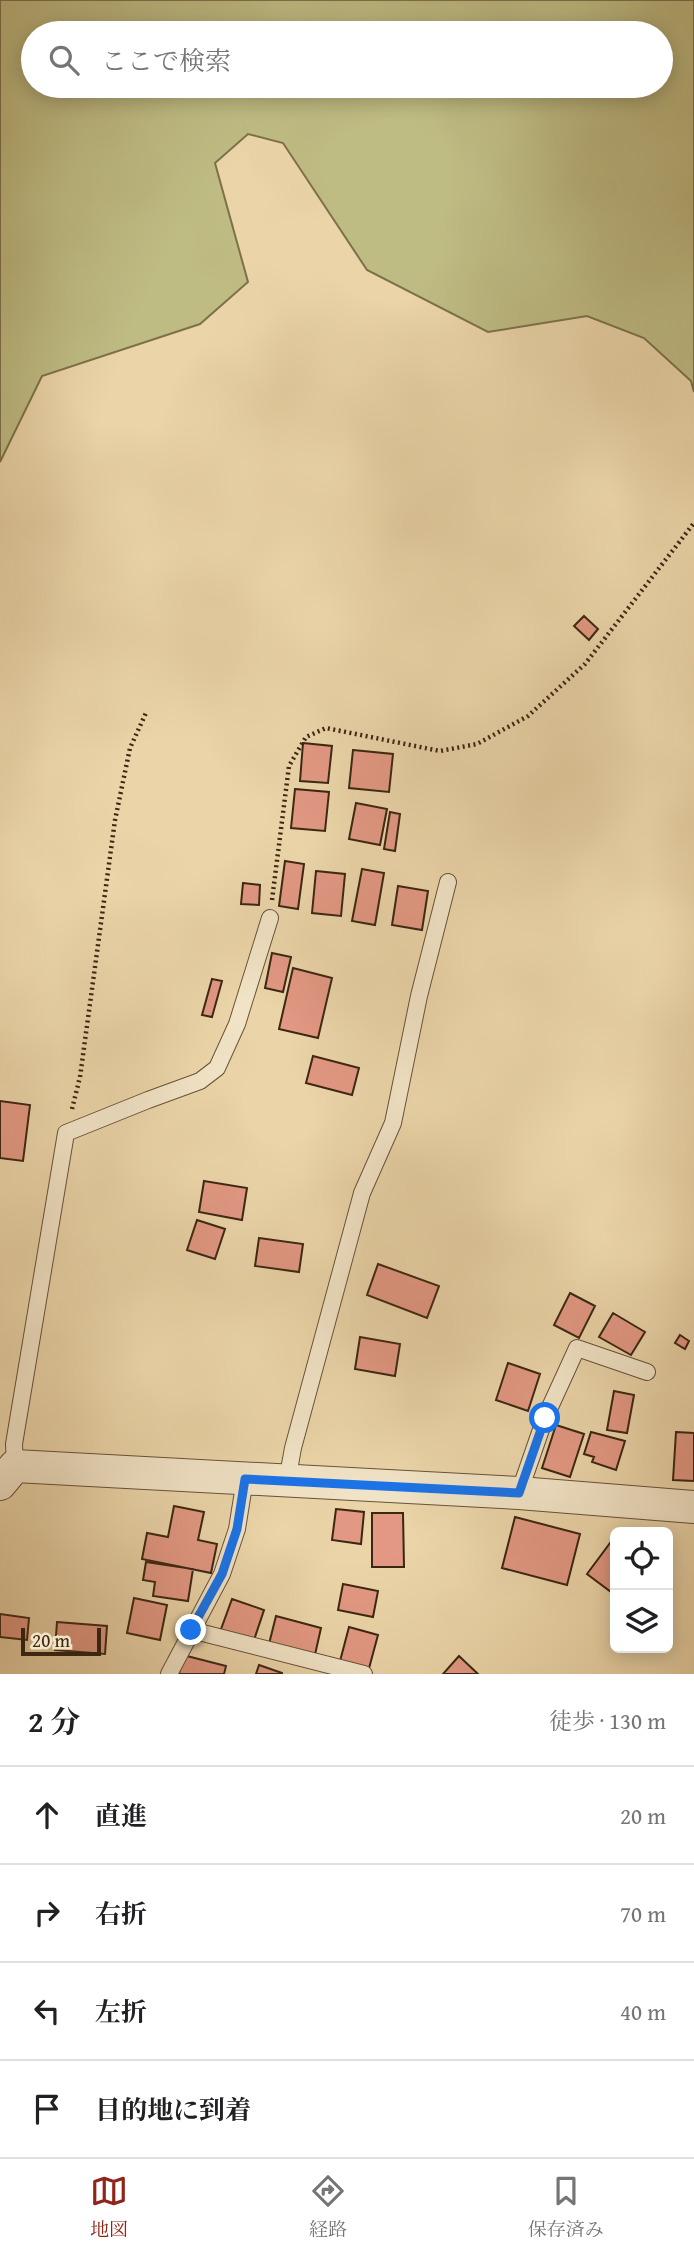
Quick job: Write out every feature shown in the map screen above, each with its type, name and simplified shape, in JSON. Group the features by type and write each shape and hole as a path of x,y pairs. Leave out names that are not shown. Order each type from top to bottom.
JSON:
{"street":[{"path":"7,1475 245,1479 519,1493 694,1507"}],"lane":[{"path":"286,1481 362,1193 393,1123 419,996 448,882"},
{"path":"7,1475 65,1133 200,1081 217,1068 237,1024 270,918"},
{"path":"519,1493 545,1418 577,1348 647,1372"},
{"path":"169,1674 222,1574 237,1529 245,1479"},
{"path":"191,1630 363,1674"}],"path":[{"path":"270,918 289,766 306,737 326,728 440,751 477,744 528,716 585,664 694,523"},
{"path":"65,1133 80,1077 115,820 130,748 146,713"}],"shaded area":[{"path":"0,0 694,0 694,392 691,381 644,338 587,316 488,332 367,270 283,143 248,134 215,163 248,282 200,324 42,376 0,462"}],"building":[{"path":"584,616 598,629 589,640 574,626"},
{"path":"303,743 332,746 328,783 300,781"},
{"path":"353,750 393,754 389,792 349,788"},
{"path":"295,789 329,792 325,831 291,828"},
{"path":"356,803 387,809 380,845 349,839"},
{"path":"390,812 400,814 395,851 384,849"},
{"path":"285,861 304,864 298,909 279,906"},
{"path":"362,869 384,873 375,925 352,921"},
{"path":"316,871 345,874 341,916 312,913"},
{"path":"243,883 260,885 259,905 241,904"},
{"path":"398,886 428,891 422,930 392,925"},
{"path":"272,953 291,957 283,992 265,988"},
{"path":"293,968 332,978 318,1038 279,1029"},
{"path":"212,979 222,981 212,1017 202,1015"},
{"path":"313,1056 359,1068 352,1095 306,1083"},
{"path":"0,1101 30,1105 23,1161 0,1158"},
{"path":"204,1181 247,1188 242,1220 199,1212"},
{"path":"197,1220 225,1229 215,1259 187,1250"},
{"path":"259,1238 303,1244 299,1272 255,1266"},
{"path":"378,1264 439,1286 427,1318 367,1295"},
{"path":"570,1293 595,1306 579,1338 554,1325"},
{"path":"613,1313 645,1332 631,1355 599,1337"},
{"path":"680,1335 689,1341 685,1349 675,1343"},
{"path":"360,1337 400,1344 395,1376 355,1369"},
{"path":"508,1363 540,1374 528,1411 496,1400"},
{"path":"614,1391 634,1395 627,1433 607,1430"},
{"path":"556,1425 584,1434 570,1477 542,1468"},
{"path":"591,1432 625,1441 616,1470 592,1462 594,1457 584,1454"},
{"path":"676,1432 694,1433 694,1481 673,1480"},
{"path":"174,1506 204,1512 198,1540 217,1544 211,1573 142,1559 147,1533 168,1537"},
{"path":"336,1509 364,1512 361,1544 332,1540"},
{"path":"372,1513 403,1513 404,1567 372,1567"},
{"path":"515,1517 580,1534 567,1585 502,1568"},
{"path":"610,1543 610,1591 587,1574"},
{"path":"146,1562 193,1569 188,1601 153,1596 155,1582 143,1580"},
{"path":"343,1584 378,1591 373,1617 338,1610"},
{"path":"134,1598 167,1605 160,1640 127,1633"},
{"path":"232,1599 264,1610 253,1643 220,1632"},
{"path":"0,1614 29,1618 27,1640 0,1637"},
{"path":"276,1616 321,1628 314,1659 268,1648"},
{"path":"57,1622 107,1626 105,1654 55,1650"},
{"path":"349,1627 378,1635 368,1672 339,1665"},
{"path":"183,1655 226,1666 224,1674 179,1674"},
{"path":"459,1656 478,1674 443,1674"},
{"path":"259,1665 282,1673 282,1674 256,1674"}],"route":[{"path":"191,1630 222,1574 237,1529 245,1479 519,1493 545,1418"}]}
